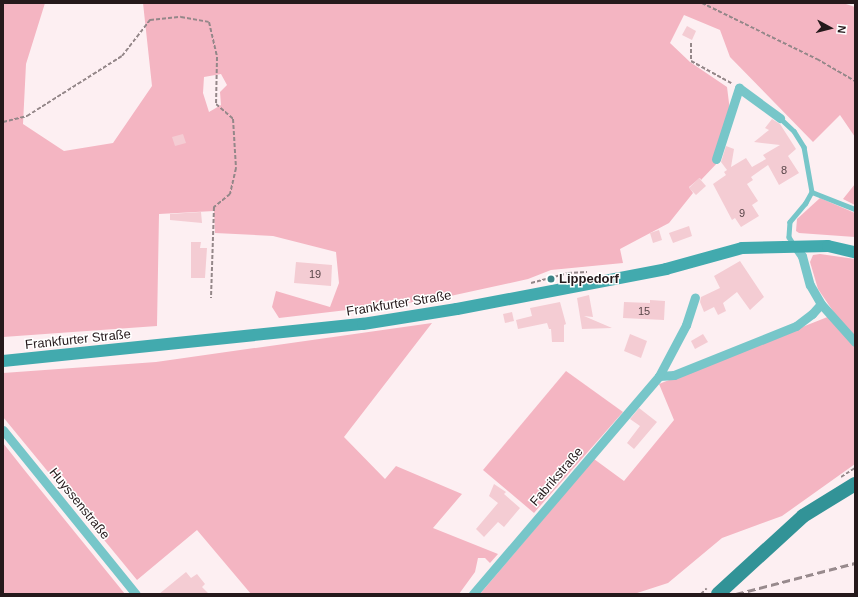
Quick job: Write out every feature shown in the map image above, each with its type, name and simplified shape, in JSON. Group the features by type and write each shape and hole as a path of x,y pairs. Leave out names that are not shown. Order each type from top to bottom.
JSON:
{"main road":[{"name":"Frankfurter Straße","path":"3,361 363,324 457,309 666,269 736,249 828,246 855,252"},
{"path":"718,594 803,516 855,484"}],"street":[{"path":"716,160 740,88 780,118"},
{"path":"795,246 802,256 810,286 821,304 855,342"},
{"name":"Fabrikstraße","path":"473,594 658,376 686,325 695,297"},
{"path":"658,376 674,375 796,326 812,314 821,304"},
{"name":"Huyssenstraße","path":"3,430 136,594"}],"lane":[{"path":"780,118 794,131 804,147 812,192 806,203 790,222 789,237 795,246"},
{"path":"812,192 855,209"}],"path":[{"path":"702,3 823,62 855,81"},
{"path":"3,122 27,116 122,56 150,20 181,17 209,22 218,57 216,104 233,119 236,168 230,194 214,207 211,298"},
{"path":"691,43 691,61 740,88"},
{"path":"529,284 562,274 590,272"}],"shaded area":[{"path":"3,3 45,3 26,64 23,124 64,151 113,143 152,86 143,3 843,3 855,7 855,137 840,115 813,142 730,57 720,30 684,15 670,43 690,62 727,87 730,111 727,140 720,160 701,180 700,178 689,187 693,193 669,223 620,249 623,263 551,270 528,279 432,300 279,318 272,307 276,291 330,307 339,283 336,252 273,236 215,233 214,211 159,214 157,326 3,337","holes":["221,74 227,85 220,92 221,105 209,112 203,93 204,77"]},
{"path":"855,184 855,205 843,199"},
{"path":"820,198 855,213 855,237 799,233 796,231 797,219"},
{"path":"820,254 855,259 855,464 782,516 722,538 668,583 634,594 480,594 594,459 624,481 674,420 659,384 835,314 818,289 810,262 813,255"},
{"path":"432,323 344,437 385,479 396,466 462,494 433,528 498,554 490,563 485,558 478,558 475,572 459,594 251,594 197,530 137,580 3,417 3,373 156,362"},
{"path":"566,371 623,412 534,513 483,470"},
{"path":"3,443 26,472 125,594 3,594"}],"building":[{"path":"687,26 696,31 692,40 682,35"},
{"path":"772,119 780,124 796,149 788,156 799,173 779,185 768,165 751,177 753,180 747,184 758,201 752,205 759,216 741,227 735,218 732,220 713,184 726,175 724,172 727,170 721,162 726,146 734,149 731,167 746,158 752,167 766,159 763,155 780,145 754,142 769,130 765,128"},
{"path":"183,134 186,143 175,146 172,137"},
{"path":"699,178 706,186 696,195 689,188"},
{"path":"201,212 202,223 170,220 170,214"},
{"path":"689,226 692,236 673,243 669,233"},
{"path":"659,230 662,240 653,243 650,233"},
{"path":"191,242 201,242 200,248 207,248 205,278 191,278"},
{"path":"740,261 764,297 750,310 737,292 723,303 726,311 718,315 714,307 704,312 700,302 701,297 720,288 714,276"},
{"path":"296,262 332,265 331,286 294,283"},
{"path":"589,295 593,317 584,316 612,328 582,329 577,298"},
{"path":"650,300 665,301 664,320 623,318 624,302 650,303"},
{"path":"560,302 566,324 564,325 564,342 552,342 551,329 549,329 547,323 518,329 516,320 532,316 530,308"},
{"path":"512,312 514,321 505,323 503,314"},
{"path":"630,334 647,341 641,358 624,351"},
{"path":"703,334 708,342 695,349 691,341"},
{"path":"639,408 657,422 634,449 627,443 640,426 630,419"},
{"path":"494,484 506,492 504,494 520,508 504,527 498,522 484,537 476,529 498,503 489,496"},
{"path":"186,572 191,578 197,574 205,584 202,587 209,594 159,594"}],"railway":[{"path":"736,594 855,563"}],"place":[{"name":"Lippedorf","path":"551,279"}]}
